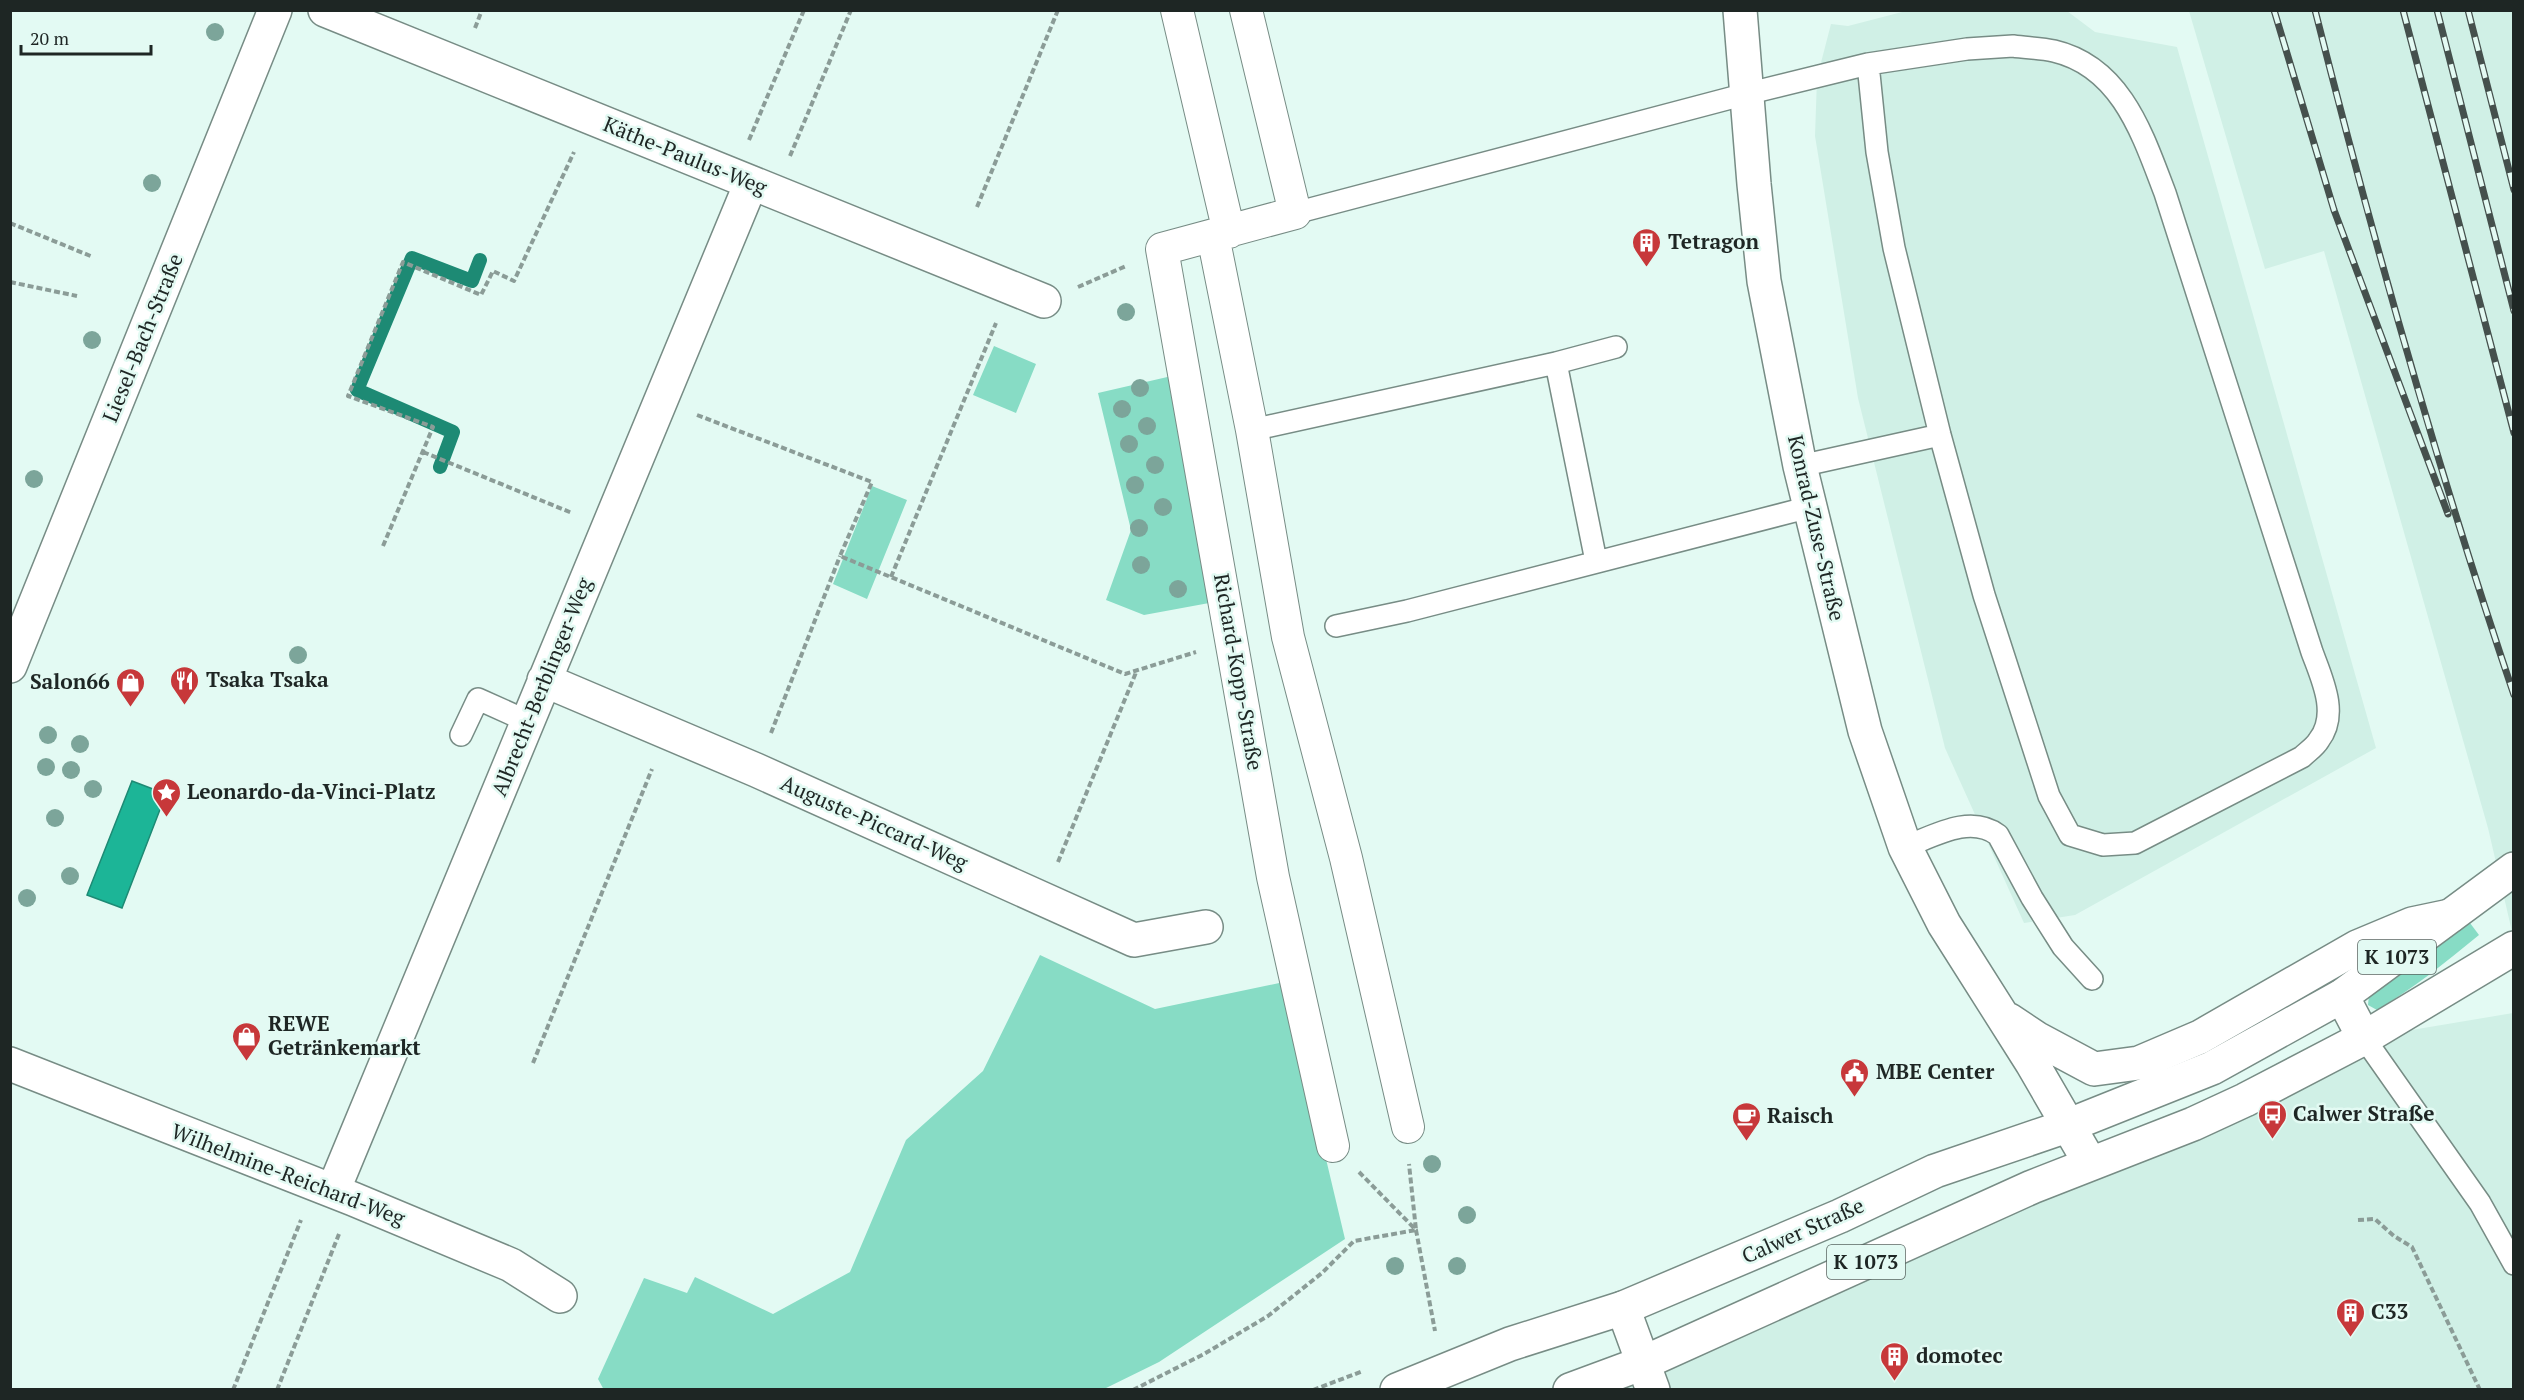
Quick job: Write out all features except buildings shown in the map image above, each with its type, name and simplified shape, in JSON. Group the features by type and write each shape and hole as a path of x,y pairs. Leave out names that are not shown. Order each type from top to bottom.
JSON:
{"street":[{"name":"Liesel-Bach-Straße","path":"10,666 275,10"},
{"name":"Käthe-Paulus-Weg","path":"325,10 1044,301"},
{"path":"1177,10 1221,234 1251,430 1288,636 1346,858 1408,1128"},
{"path":"1162,249 1295,213 1246,10"},
{"name":"Konrad-Zuse-Straße","path":"1740,10 1764,281 1800,466 1865,731 1905,847 1944,924 2032,1063 2090,1163"},
{"name":"Albrecht-Berblinger-Weg","path":"334,1191 660,401 763,187"},
{"name":"Richard-Kopp-Straße","path":"1162,249 1233,640 1273,877 1333,1146"},
{"name":"Auguste-Piccard-Weg","path":"544,680 756,770 1134,940 1206,927"},
{"name":"Calwer Straße","path":"1397,1389 1510,1344 1623,1308 1840,1216 1935,1171 2067,1126 2212,1068 2342,996 2511,871"},
{"name":"Calwer Straße","path":"2094,1069 2139,1063 2170,1050 2200,1037 2357,947 2412,924 2450,916"},
{"name":"K 1073","path":"1570,1389 1648,1376 2032,1187 2204,1119 2364,1038 2514,948"},
{"path":"2342,996 2364,1038"},
{"name":"Konrad-Zuse-Straße","path":"2000,1014 2036,1038 2094,1069"},
{"name":"Wilhelmine-Reichard-Weg","path":"10,1064 334,1191 511,1265 560,1296"},
{"path":"1623,1308 1648,1376"}],"lane":[{"path":"1295,213 1868,64 1967,49 2013,46 2056,52 2090,66 2119,92 2143,134 2165,194 2312,652 2327,691 2328,717 2320,740 2302,757 2135,843 2103,845 2070,835 2049,796 1984,595 1940,435 1894,248 1877,152 1868,64"},
{"path":"1251,430 1556,363 1616,347"},
{"path":"1556,363 1596,561"},
{"path":"1800,466 1940,435"},
{"path":"1336,626 1407,611 1810,507"},
{"path":"461,735 478,699 527,721"},
{"path":"1905,847 1952,829 1972,826 1989,828 1998,835 2062,947 2092,979"},
{"path":"2364,1038 2480,1203 2514,1264"}],"path":[{"path":"759,115 804,10"},
{"path":"763,187 851,10"},
{"path":"977,207 1059,10"},
{"path":"383,546 433,427 348,396 403,262 481,295 493,271 514,280 591,118"},
{"path":"10,223 93,257"},
{"path":"1044,301 1162,249"},
{"path":"10,282 77,296"},
{"path":"891,577 1011,287"},
{"path":"660,401 872,482 840,556 756,770"},
{"path":"423,452 607,527"},
{"path":"840,556 1125,674 1233,640"},
{"path":"1043,899 1137,670"},
{"path":"532,1063 667,731"},
{"path":"1408,1128 1416,1230 1436,1338"},
{"path":"1333,1146 1416,1230"},
{"path":"233,1389 334,1191"},
{"path":"277,1389 334,1191"},
{"path":"2358,1220 2375,1219 2394,1236 2412,1247 2480,1389"},
{"path":"1133,1389 1204,1354 1268,1316 1322,1273 1354,1241 1416,1230"}],"shaded area":[{"path":"1906,11 2067,11 2095,32 2177,47 2376,748 2075,915 2024,923 1945,748 1858,398 1815,136 1817,78 1831,24 1848,26"},
{"path":"2189,11 2513,11 2513,936 2488,828 2324,251 2265,269"},
{"path":"994,346 1036,364 1016,413 973,395"},
{"path":"1176,375 1220,601 1144,615 1106,600 1131,530 1098,393"},
{"path":"872,486 907,500 867,599 833,584"},
{"path":"132,781 166,794 122,908 87,895"},
{"path":"2467,919 2479,935 2391,1002 2377,1010 2368,1005 2369,995 2399,976"},
{"path":"1040,955 1155,1009 1284,982 1345,1239 1159,1362 1102,1390 604,1390 598,1379 644,1278 687,1293 695,1277 773,1314 850,1272 906,1140 983,1071"},
{"path":"2513,1013 2513,1389 1570,1390 2364,1038"}],"waterway":[{"path":"440,467 453,432 357,390 412,258 472,281 480,260"}],"railway":[{"path":"2274,10 2334,210 2448,514"},
{"path":"2315,10 2408,354 2459,525 2514,695"},
{"path":"2403,10 2514,433"},
{"path":"2437,10 2514,311"},
{"path":"2468,10 2514,190"}],"place":[{"name":"Tetragon","path":"1647,268"},
{"name":"Tsaka Tsaka","path":"185,706"},
{"name":"Salon66","path":"131,708"},
{"name":"Leonardo-da-Vinci-Platz","path":"166,818"},
{"name":"REWE Getränkemarkt","path":"247,1062"},
{"name":"MBE Center","path":"1855,1098"},
{"name":"Calwer Straße","path":"2272,1140"},
{"name":"Raisch","path":"1746,1142"},
{"name":"C33","path":"2350,1338"},
{"name":"domotec","path":"1895,1382"}]}
